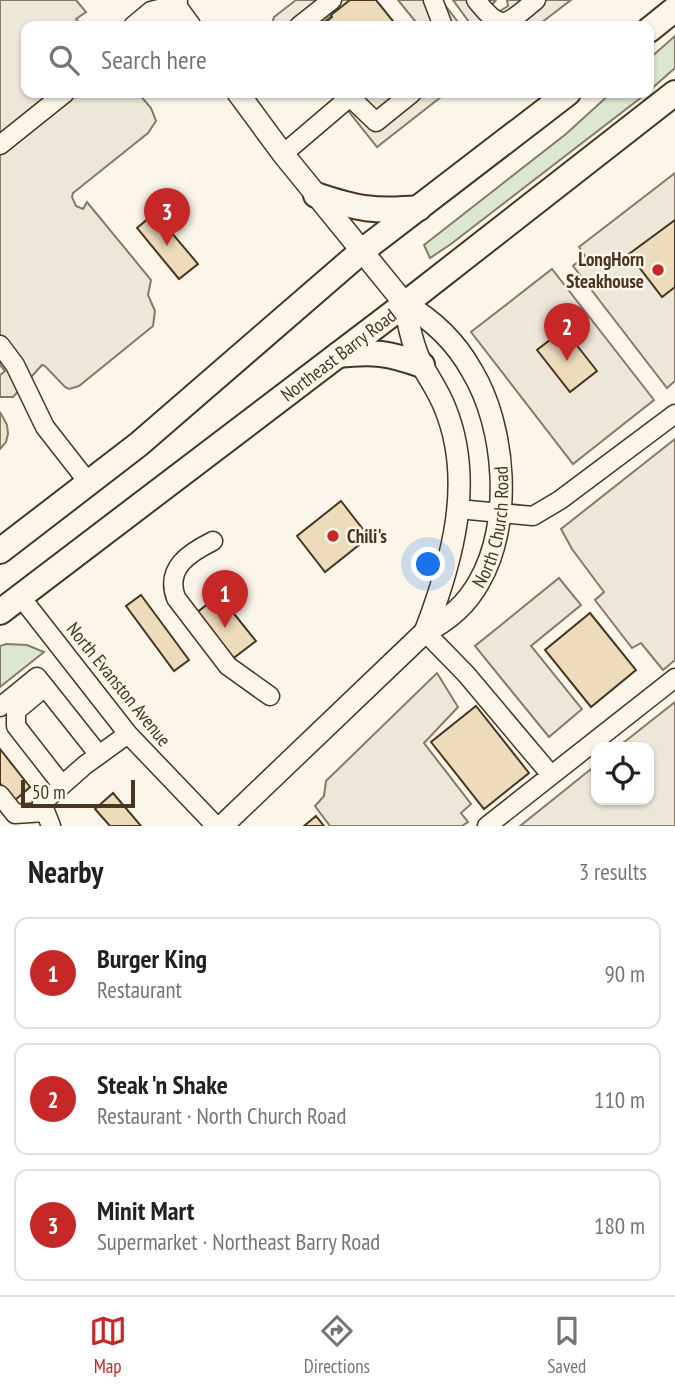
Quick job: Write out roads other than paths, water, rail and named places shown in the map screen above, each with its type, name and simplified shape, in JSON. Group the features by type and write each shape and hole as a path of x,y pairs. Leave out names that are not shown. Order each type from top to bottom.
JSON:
{"highway":[{"path":"654,26 675,9"},
{"name":"Northeast Barry Road","path":"0,612 405,304 675,93"},
{"path":"0,551 139,444 362,251 562,98"},
{"path":"316,195 364,210 419,208"},
{"path":"337,355 365,352 388,354 422,365"}],"main road":[{"path":"176,2 187,21"},
{"name":"North Church Road","path":"222,826 425,632 442,624 462,605 480,582 496,538 500,511 496,428 472,371 445,334 424,315 405,304 242,98"},
{"name":"North Church Road","path":"405,304 409,327 422,365 432,379 453,429 457,451 458,509 453,548 425,632"}],"street":[{"path":"305,21 332,0"},
{"path":"433,0 441,21"},
{"path":"476,0 490,18 497,21"},
{"path":"505,21 511,20 536,0"},
{"path":"139,21 151,11 176,2"},
{"path":"163,21 176,2"},
{"path":"0,145 59,98"},
{"path":"284,154 345,98"},
{"path":"351,98 376,122 406,98"},
{"path":"0,345 15,365 45,427 88,482"},
{"path":"458,509 533,516 560,500 675,414"},
{"path":"213,541 198,548 178,567 172,588 176,598 229,666 270,696"},
{"name":"North Evanston Avenue","path":"20,596 128,734 216,826"},
{"path":"425,632 466,674 551,775"},
{"path":"0,708 37,677 99,755"},
{"path":"487,826 675,678"},
{"path":"45,687 16,711 16,726 62,785"},
{"path":"0,795 15,814 48,819 42,803 128,734"}],"place":[{"name":"Minit Mart","path":"167,246"},
{"name":"LongHorn Steakhouse","path":"658,270"},
{"name":"Steak 'n Shake","path":"567,361"},
{"name":"Chili's","path":"333,536"},
{"name":"Burger King","path":"225,628"}]}
